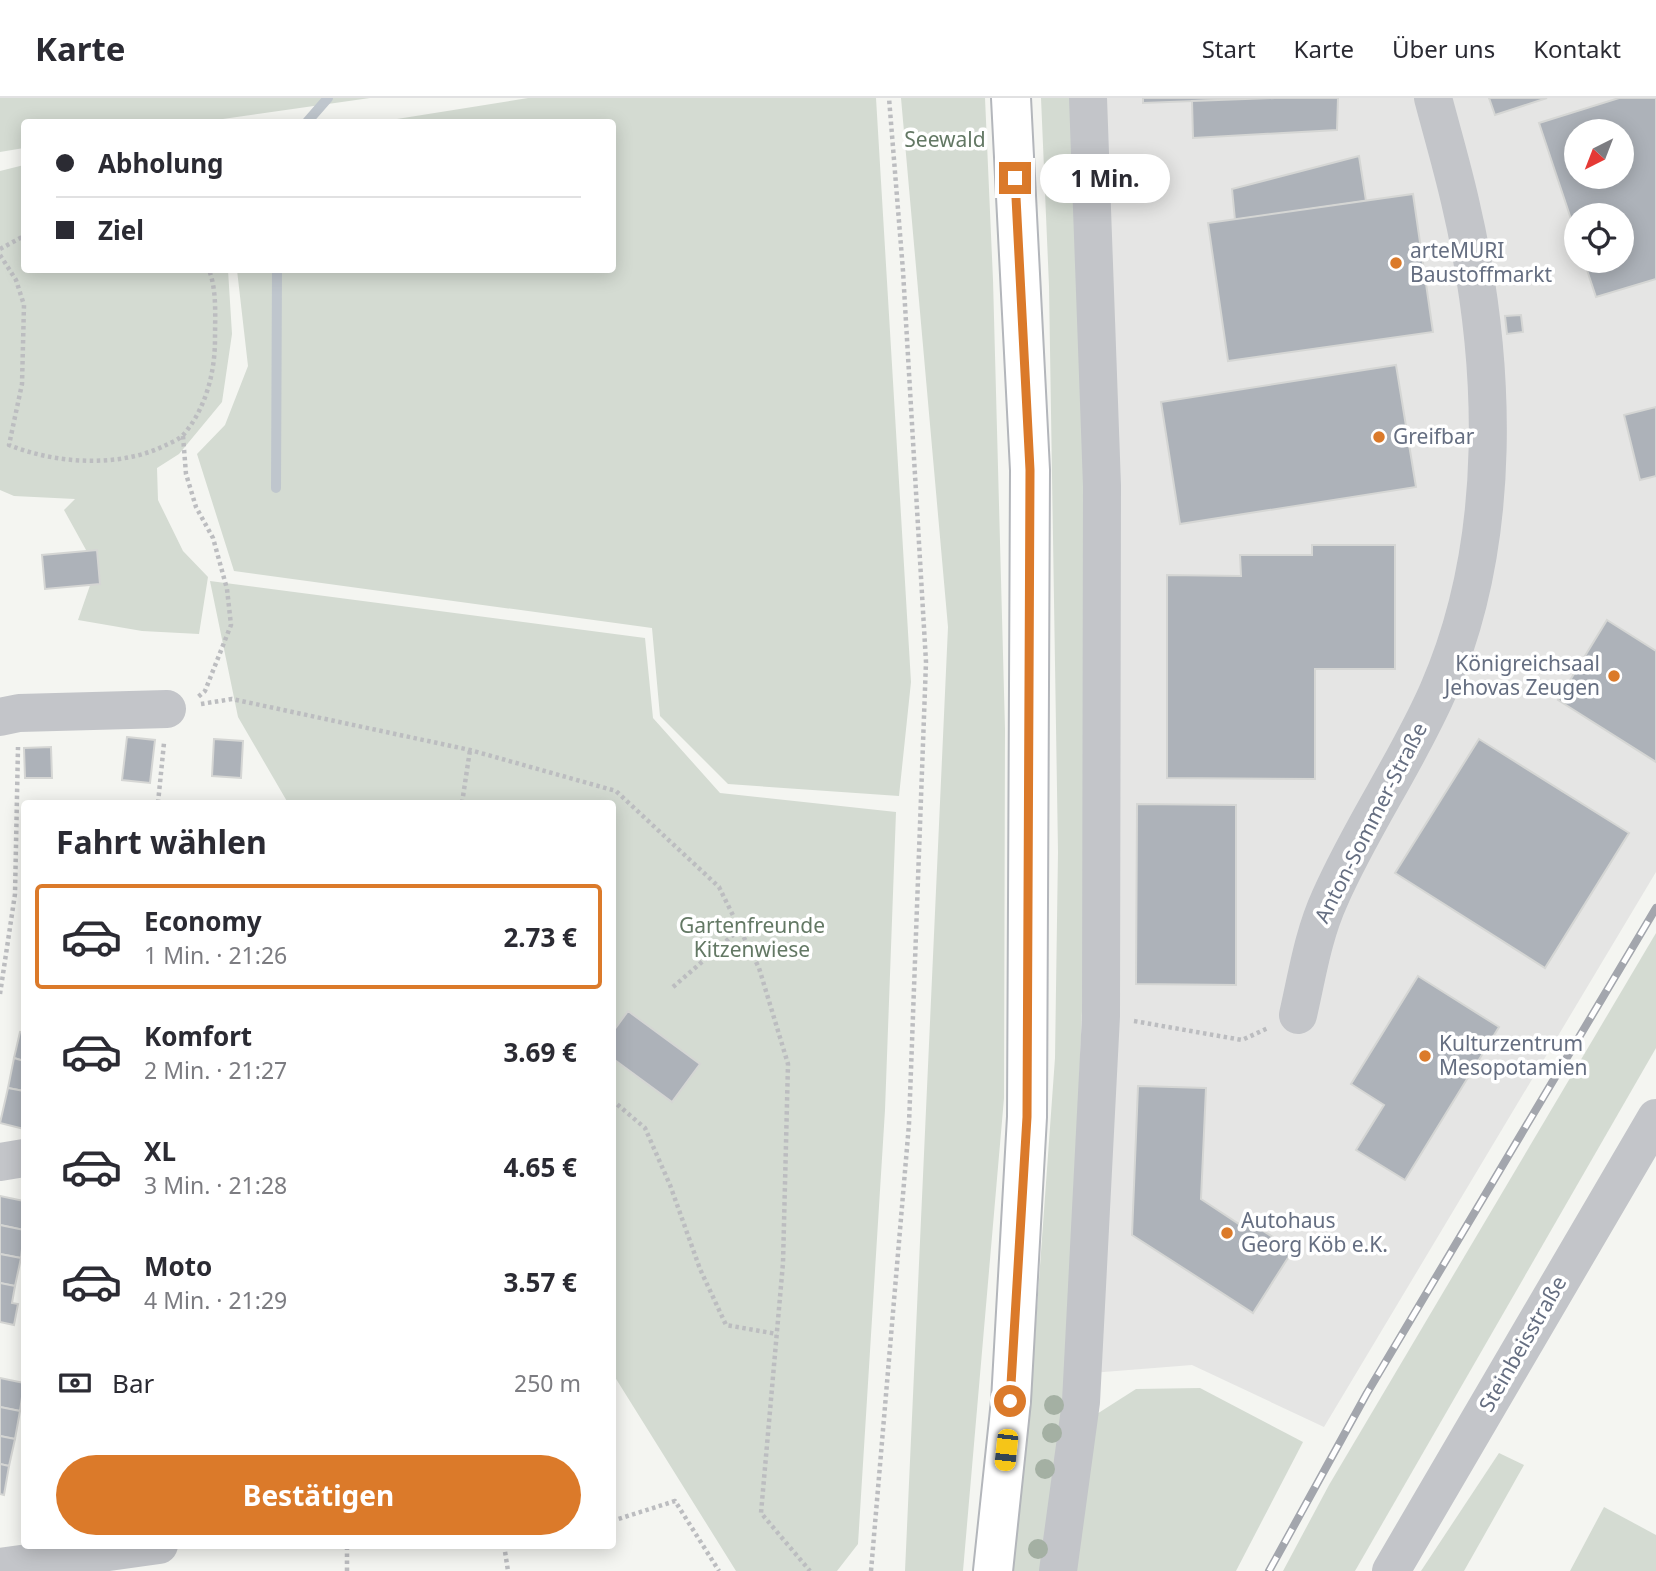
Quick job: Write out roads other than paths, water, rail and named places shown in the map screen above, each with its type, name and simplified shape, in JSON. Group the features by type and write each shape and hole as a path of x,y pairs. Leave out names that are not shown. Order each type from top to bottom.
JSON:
{"main road":[{"path":"993,1571 1010,1401 1027,1117 1030,470 1012,98"}],"street":[{"path":"1058,1571 1081,1402 1101,1016 1102,486 1087,98"},
{"name":"Anton-Sommer-Straße","path":"1298,1015 1315,937 1326,907 1437,692 1456,644 1480,549 1489,443 1481,327 1461,202 1433,98"},
{"path":"9,715 177,708"},
{"name":"Steinbeisstraße","path":"1391,1571 1656,1118"},
{"path":"0,1162 21,1158"},
{"path":"0,1567 130,1549"}],"waterway":[{"path":"310,119 328,98"},
{"path":"276,488 277,273"}],"railway":[{"path":"1269,1571 1367,1393 1656,908"}],"place":[{"name":"arteMURI Baustoffmarkt","path":"1396,263"},
{"name":"Greifbar","path":"1379,437"},
{"name":"Königreichsaal Jehovas Zeugen","path":"1614,676"},
{"name":"Kulturzentrum Mesopotamien","path":"1425,1056"},
{"name":"Autohaus Georg Köb e.K.","path":"1227,1233"}],"park label":[{"name":"Seewald","path":"945,140"},
{"name":"Gartenfreunde Kitzenwiese","path":"752,938"}]}
